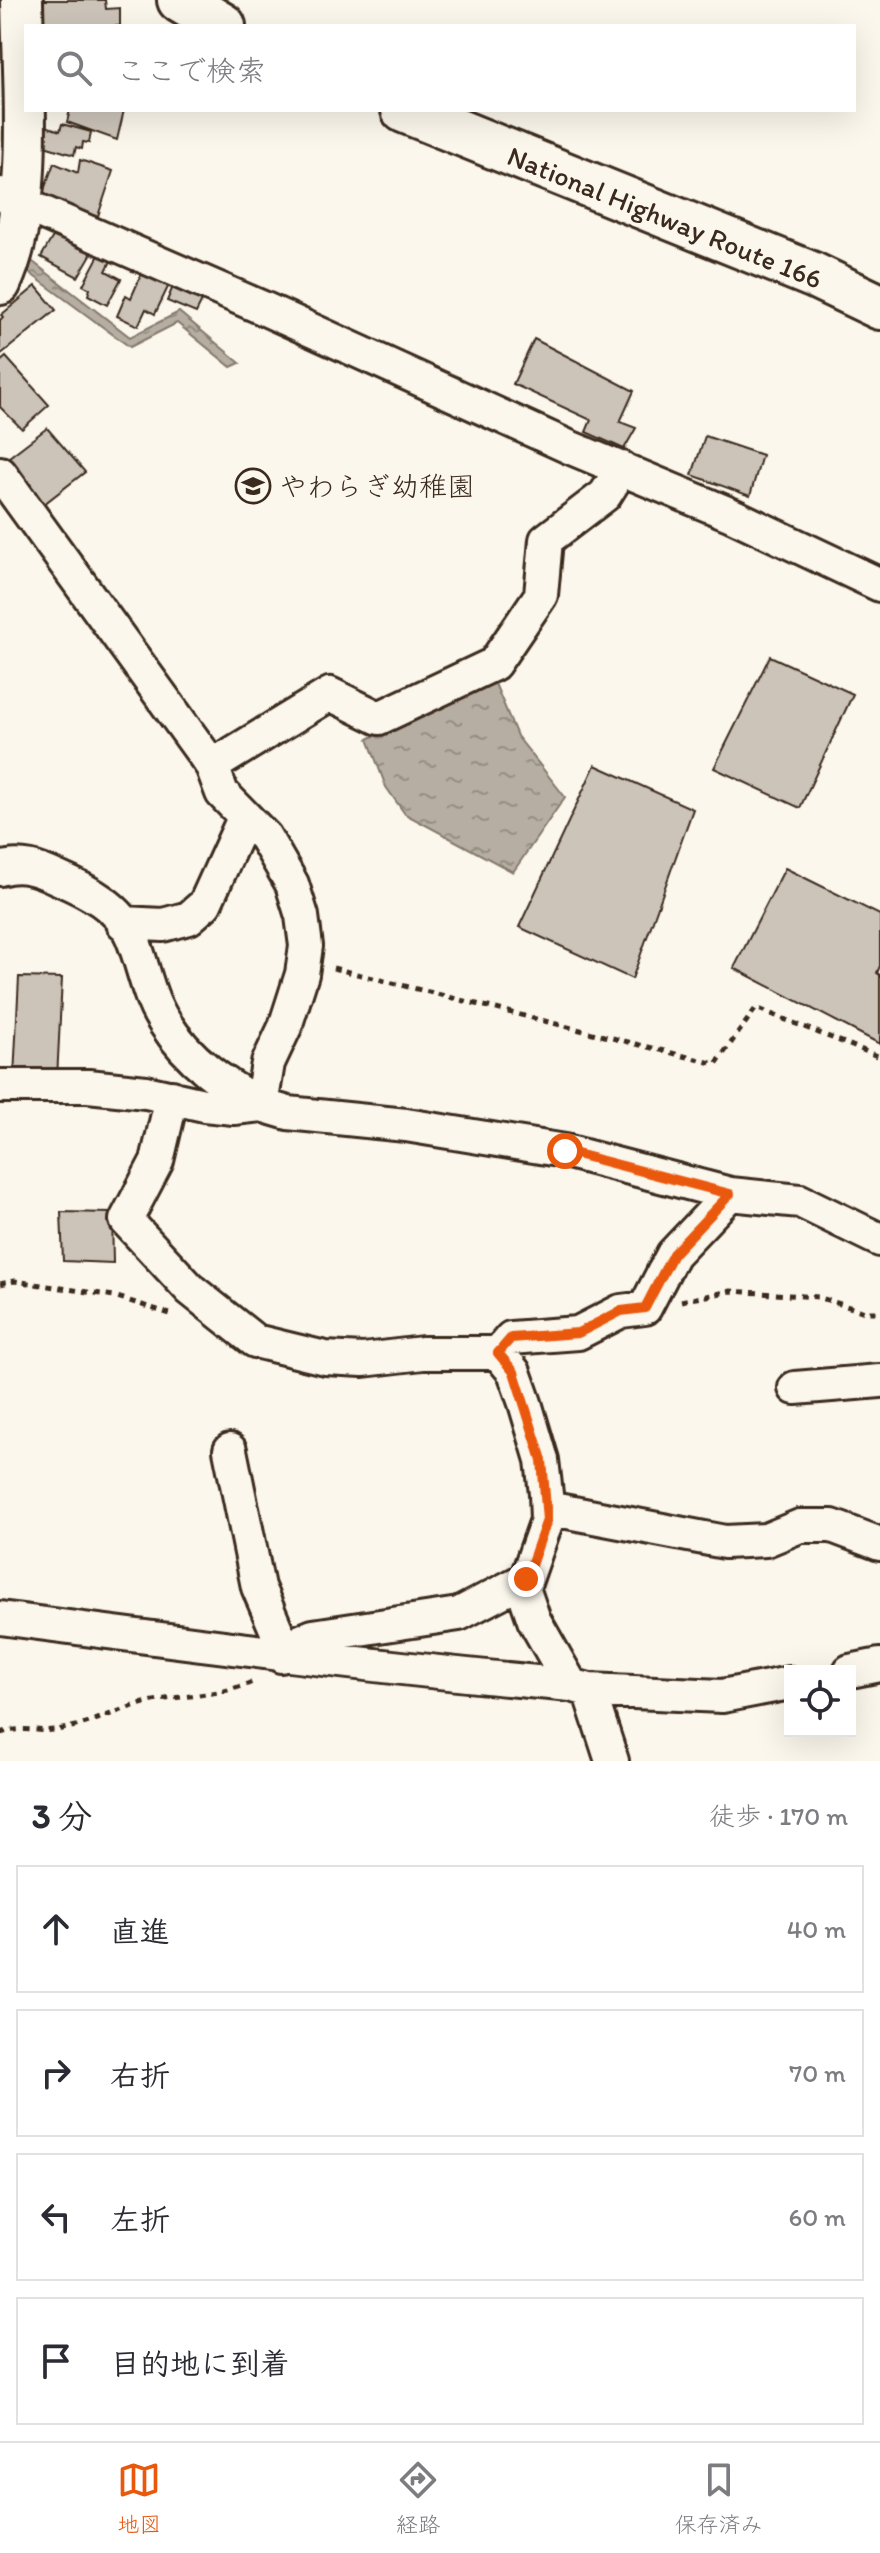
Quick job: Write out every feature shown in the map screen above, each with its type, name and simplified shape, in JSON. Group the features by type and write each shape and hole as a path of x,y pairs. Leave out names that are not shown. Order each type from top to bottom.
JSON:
{"highway":[{"path":"180,0 220,24"},
{"name":"National Highway Route 166","path":"409,112 813,275 880,307"}],"main road":[{"path":"0,284 9,266 10,199 24,139 22,0"}],"street":[{"path":"10,199 732,515 880,585"},
{"path":"212,766 330,694 379,718 494,664 541,595 546,540 605,495 622,468"},
{"path":"0,473 212,766 222,793 265,837 292,884 302,916 306,946 298,987 285,1027 268,1063 261,1105"},
{"path":"123,923 163,925 189,918 205,904 244,818"},
{"path":"0,869 15,864 48,873 85,890 116,912 132,935 149,995 192,1060 227,1086 261,1105 288,1113 406,1125 565,1151 730,1194 800,1201 880,1240"},
{"path":"0,1086 88,1086 234,1108 261,1105"},
{"path":"172,1097 157,1161 126,1220 191,1290 255,1341 325,1358 363,1360 423,1353 498,1353 511,1338 578,1333 621,1311 645,1308 673,1254 730,1194"},
{"path":"498,1353 514,1372 542,1460 547,1520 523,1588 534,1620 580,1687 612,1761"},
{"path":"795,1388 880,1381"},
{"path":"230,1450 258,1587 283,1652"},
{"path":"547,1508 725,1542 766,1540 800,1526 832,1526 880,1544"},
{"path":"283,1652 313,1636 459,1614 526,1579"},
{"path":"0,1618 425,1672 580,1687 722,1696 784,1684"},
{"path":"856,1670 880,1665"}],"path":[{"path":"324,979 333,968 716,1064 756,1008 880,1057"},
{"path":"0,1284 15,1281 114,1296 185,1319"},
{"path":"645,1308 731,1291 818,1297 865,1312 880,1312"},
{"path":"0,1733 18,1727 55,1730 139,1705 235,1689 276,1671 283,1652"}],"water":[{"path":"24,255 130,337 179,312 240,363 231,367 177,323 130,347 20,266"},
{"path":"491,674 517,736 565,797 513,872 405,814 386,787 368,739"}],"building":[{"path":"39,0 105,0 106,9 120,8 120,24 39,24"},
{"path":"70,112 124,112 117,140 67,122"},
{"path":"62,124 91,132 89,143 83,142 82,149 76,147 74,155 38,144 43,125 60,131"},
{"path":"80,160 113,171 96,222 41,198 54,163 78,173"},
{"path":"55,233 92,253 78,277 41,257"},
{"path":"99,255 111,261 106,271 121,279 107,305 88,295 90,289 83,285"},
{"path":"142,273 169,285 155,314 146,309 138,326 117,316 126,295 131,298"},
{"path":"174,284 204,297 196,313 167,301"},
{"path":"36,286 56,310 0,355 1,315"},
{"path":"534,339 634,391 620,422 636,428 624,449 586,432 591,420 513,384"},
{"path":"6,357 49,405 22,429 0,407 0,362"},
{"path":"47,428 85,472 35,511 0,464"},
{"path":"705,436 762,455 750,496 692,475"},
{"path":"770,656 853,694 800,808 714,768"},
{"path":"595,765 693,809 632,979 519,927"},
{"path":"785,868 880,915 880,966 877,973 880,975 880,1044 734,968"},
{"path":"19,977 62,978 57,1079 14,1077"},
{"path":"61,1212 112,1213 113,1263 63,1261"}],"place":[{"name":"やわらぎ幼稚園","path":"253,486"}],"route":[{"path":"526,1579 547,1520 542,1460 514,1372 498,1353 511,1338 578,1333 621,1311 645,1308 673,1254 730,1194 565,1151"}]}
